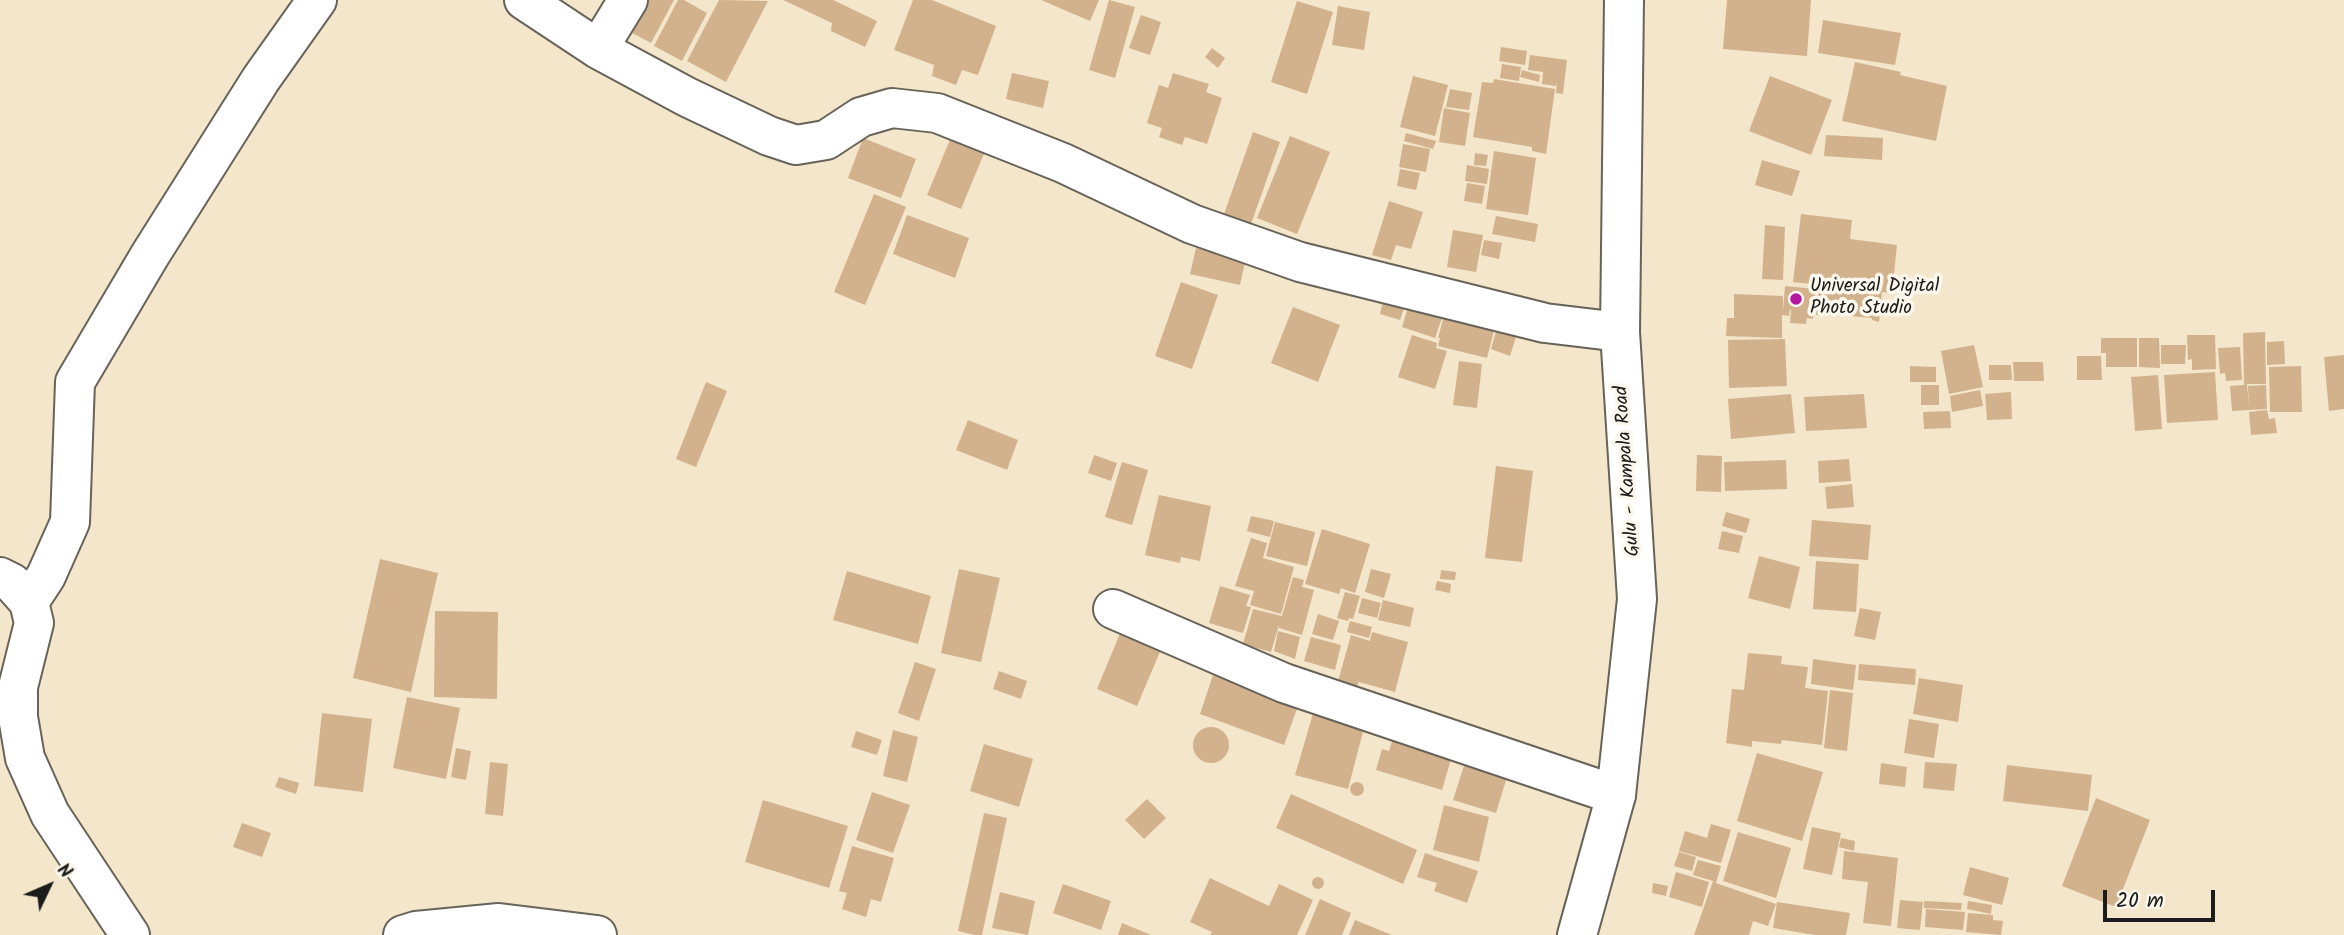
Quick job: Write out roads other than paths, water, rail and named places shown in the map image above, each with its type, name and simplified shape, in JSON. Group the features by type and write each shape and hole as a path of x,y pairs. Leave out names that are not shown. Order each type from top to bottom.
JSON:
{"street":[{"path":"29,602 46,576 69,522 75,382 150,255 261,79 317,0"},
{"path":"524,0 598,49 746,125 796,145 826,140 861,117 892,108 937,113 1063,163 1192,224 1300,262 1545,323 1620,332"},
{"path":"598,49 628,0"},
{"name":"Gulu - Kampala Road","path":"1577,935 1616,795 1637,599 1620,332 1624,0"},
{"path":"0,577 12,583 29,602 34,623 18,687 18,717 25,758 50,814 130,935"},
{"path":"1113,609 1284,683 1616,795"},
{"path":"403,935 416,931 499,923 597,935"}],"place":[{"name":"Universal Digital Photo Studio","path":"1796,299"}]}
